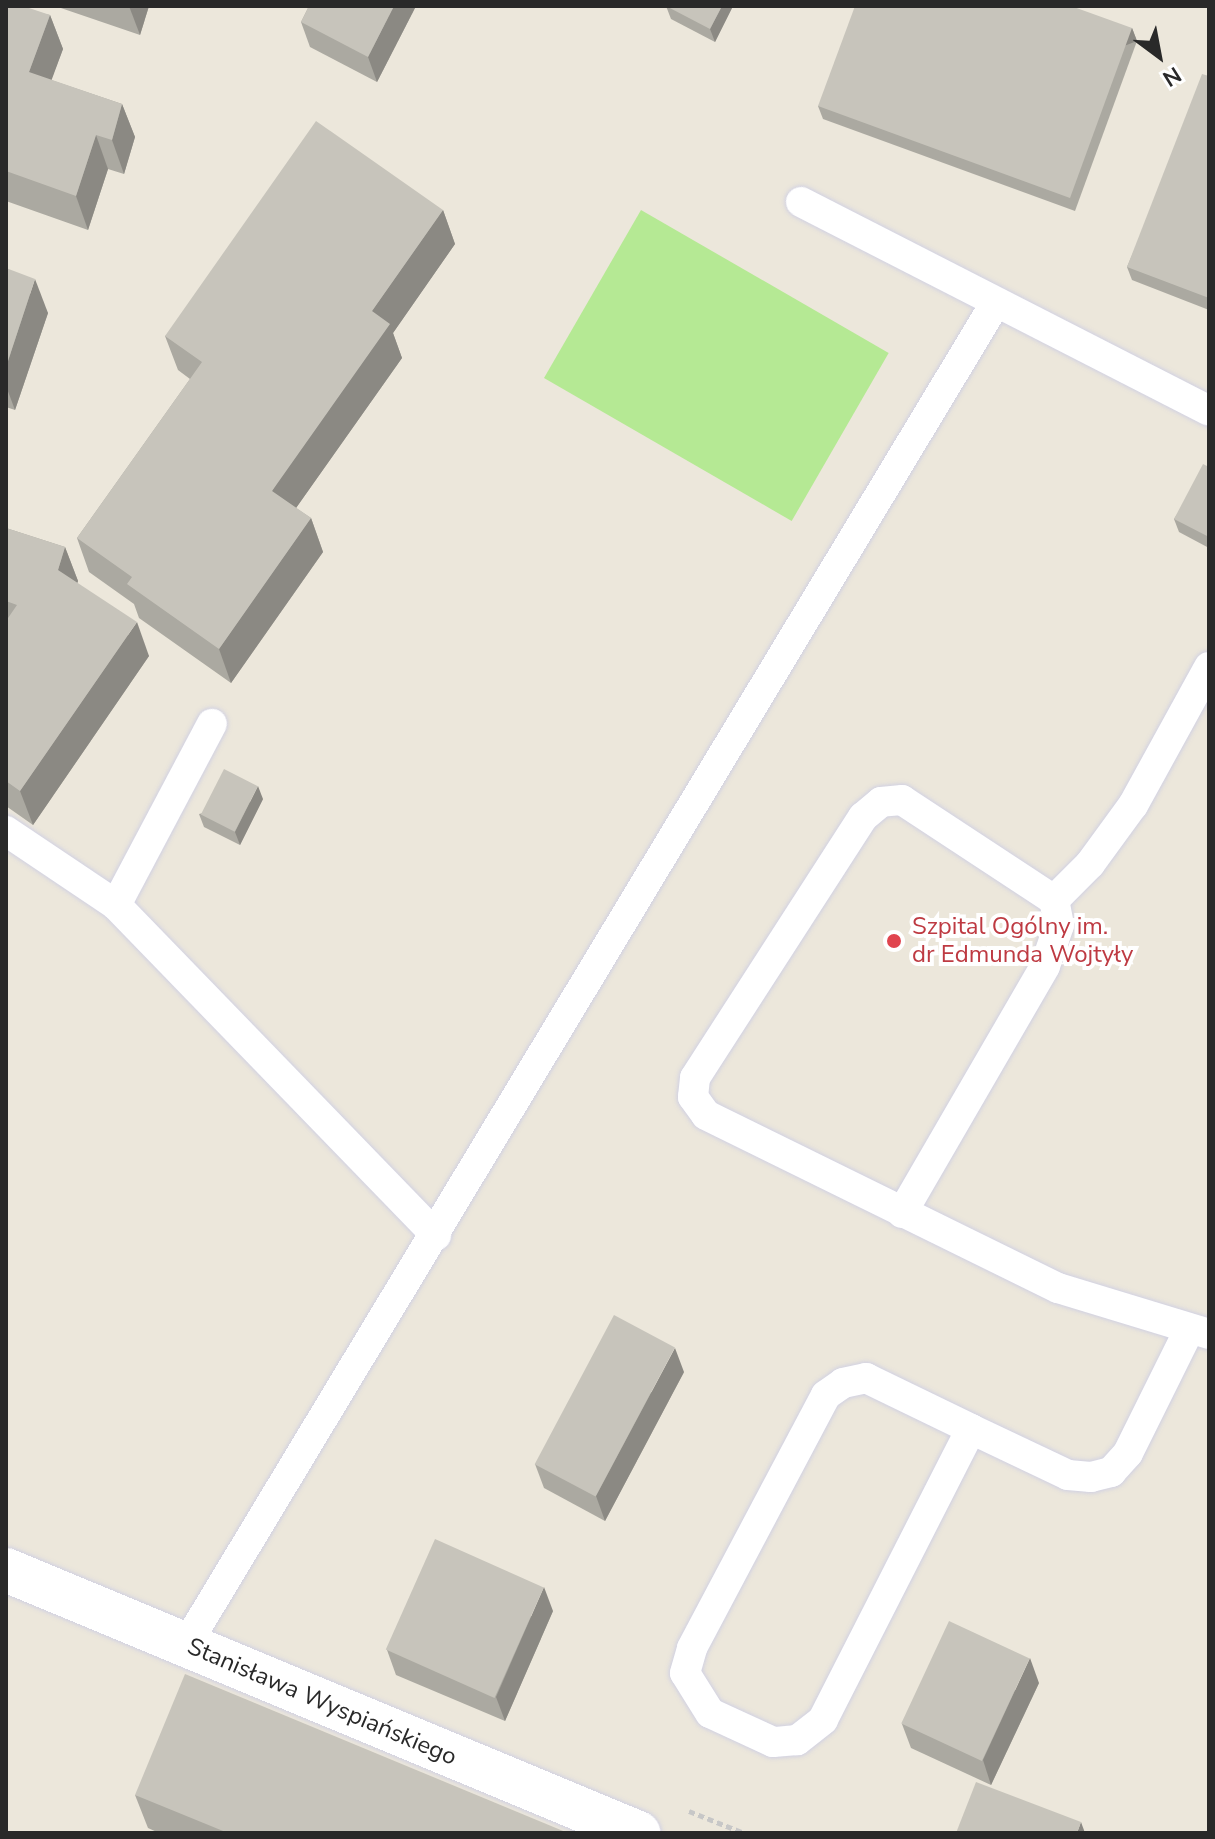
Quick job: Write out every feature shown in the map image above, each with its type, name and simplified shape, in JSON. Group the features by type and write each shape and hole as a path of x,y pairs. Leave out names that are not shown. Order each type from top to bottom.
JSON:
{"street":[{"name":"Stanisława Wyspiańskiego","path":"6,1570 638,1833"}],"lane":[{"path":"801,202 1209,411"},
{"path":"186,1645 996,302"},
{"path":"1054,900 1090,864 1133,805 1209,667"},
{"path":"116,905 212,724"},
{"path":"902,1213 1045,966 1059,925 1054,900 902,800 881,802 863,817 695,1078 693,1097 706,1115 902,1213 1058,1288 1199,1332 1128,1453 1111,1472 1068,1475 866,1378 843,1383 826,1395 692,1648 685,1673 710,1713 773,1742 797,1740 823,1720 971,1429"},
{"path":"6,831 116,905 436,1235"}],"green space":[{"path":"641,210 889,353 792,521 544,378"}],"building":[{"path":"6,6 23,6 50,15 29,72 122,104 112,140 96,135 76,196 6,171"},
{"path":"309,6 394,6 368,57 301,22"},
{"path":"666,6 722,6 710,29"},
{"path":"855,6 1071,6 1132,28 1070,198 818,106"},
{"path":"1202,74 1209,76 1209,298 1127,267"},
{"path":"316,121 443,210 372,311 390,324 272,491 311,518 219,649 127,584 132,577 77,538 202,362 165,336"},
{"path":"6,268 35,279 6,367"},
{"path":"1203,464 1209,467 1209,537 1174,519"},
{"path":"6,528 65,547 58,570 137,622 20,791 6,781 6,621 17,605 6,601"},
{"path":"224,769 258,786 235,832 201,814"},
{"path":"614,1315 675,1347 596,1497 535,1464"},
{"path":"435,1539 544,1587 494,1698 386,1650"},
{"path":"949,1621 1030,1659 982,1761 901,1723"},
{"path":"185,1674 568,1833 228,1833 135,1795"},
{"path":"976,1782 1081,1822 1077,1833 956,1833"}],"place":[{"name":"Szpital Ogólny im. dr Edmunda Wojtyły","path":"894,941"}]}
